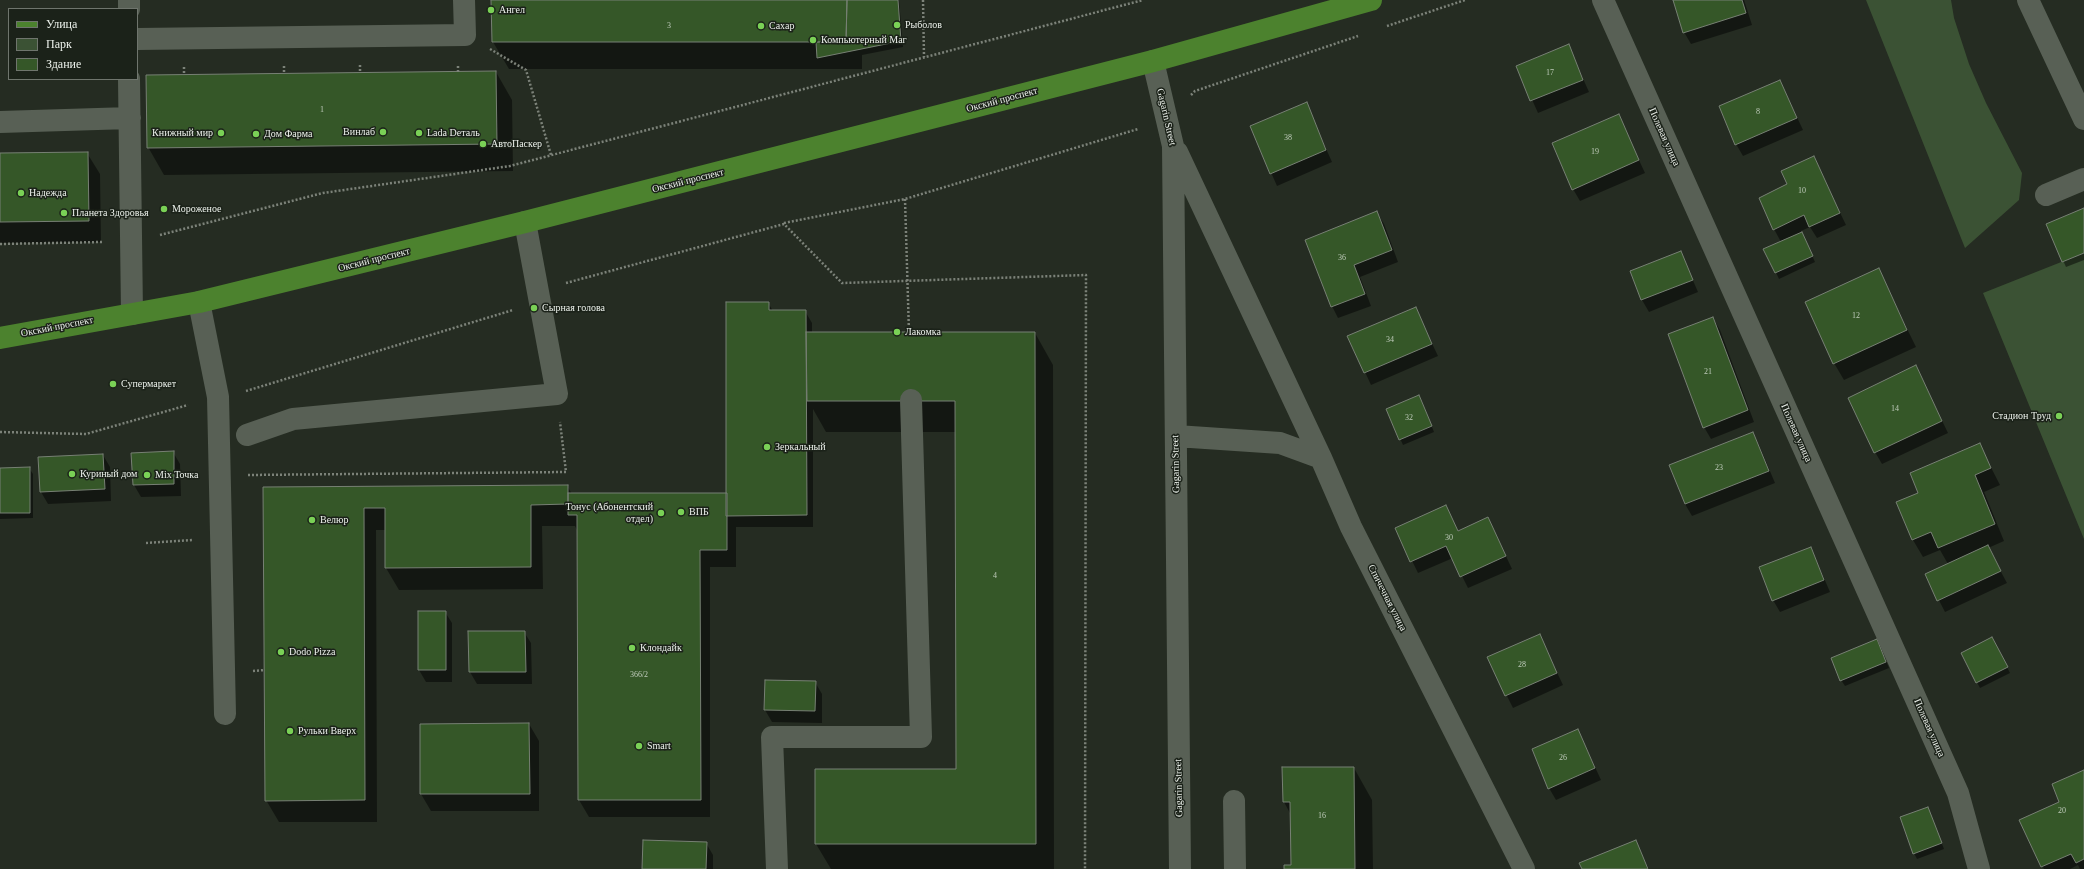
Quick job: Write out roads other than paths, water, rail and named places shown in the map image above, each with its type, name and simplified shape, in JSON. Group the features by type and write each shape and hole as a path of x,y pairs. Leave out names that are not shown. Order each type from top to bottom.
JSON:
{"main road":[{"name":"Окский проспект","path":"0,338 199,302 525,222 1153,61 1371,0"}],"street":[{"path":"138,39 465,35 464,0"},
{"name":"Полевая улица","path":"1603,0 1958,793 1979,869"},
{"path":"2028,0 2084,119"},
{"name":"Gagarin Street","path":"1153,61 1173,146 1180,869"},
{"path":"130,80 132,314"},
{"path":"0,122 130,118"},
{"name":"Спичечная улица","path":"1173,146 1321,458 1351,527 1524,869"},
{"path":"2046,195 2084,178"},
{"path":"247,435 293,419 557,394 525,222"},
{"path":"199,302 218,397 225,714"},
{"path":"777,869 772,737 921,736 911,400"},
{"path":"1176,436 1280,443 1321,458"},
{"path":"1234,801 1235,869"}],"place":[{"name":"Ангел","path":"491,10"},
{"name":"Рыболов","path":"897,25"},
{"name":"Сахар","path":"761,26"},
{"name":"Компьютерный Маг","path":"813,40"},
{"name":"Винлаб","path":"383,132"},
{"name":"Книжный мир","path":"221,133"},
{"name":"Lada Dеталь","path":"419,133"},
{"name":"Дом Фарма","path":"256,134"},
{"name":"АвтоПаскер","path":"483,144"},
{"name":"Надежда","path":"21,193"},
{"name":"Мороженое","path":"164,209"},
{"name":"Планета Здоровья","path":"64,213"},
{"name":"Сырная голова","path":"534,308"},
{"name":"Лакомка","path":"897,332"},
{"name":"Супермаркет","path":"113,384"},
{"name":"Стадион Труд","path":"2059,416"},
{"name":"Зеркальный","path":"767,447"},
{"name":"Куриный дом","path":"72,474"},
{"name":"Mix Точка","path":"147,475"},
{"name":"ВПБ","path":"681,512"},
{"name":"Тонус (Абонентский отдел)","path":"661,513"},
{"name":"Велюр","path":"312,520"},
{"name":"Клондайк","path":"632,648"},
{"name":"Dodo Pizza","path":"281,652"},
{"name":"Рульки Вверх","path":"290,731"},
{"name":"Smart","path":"639,746"}]}
